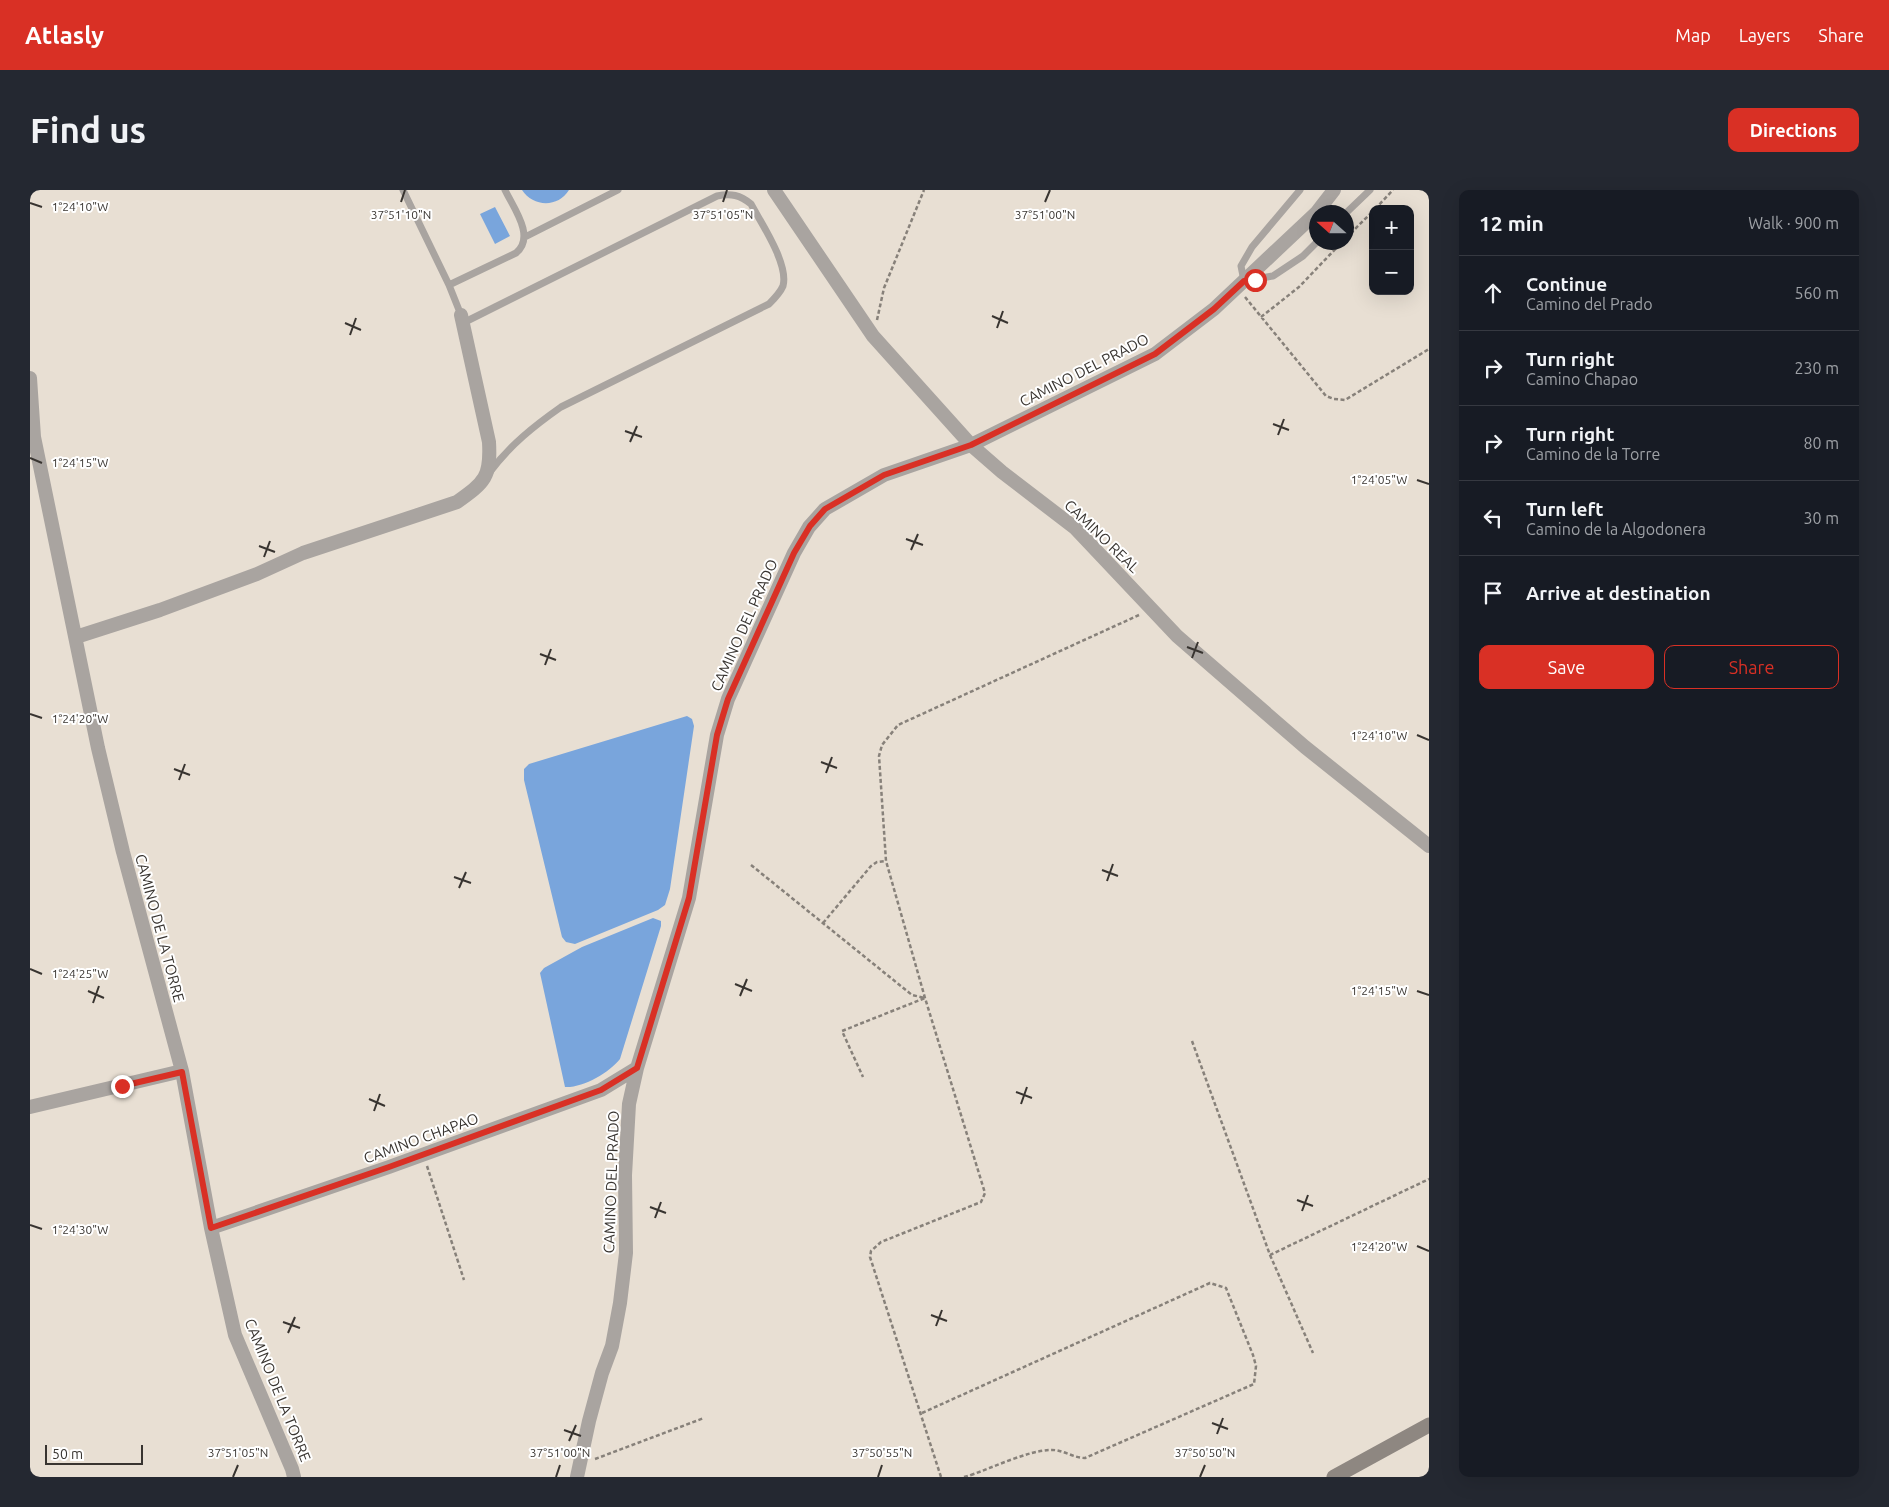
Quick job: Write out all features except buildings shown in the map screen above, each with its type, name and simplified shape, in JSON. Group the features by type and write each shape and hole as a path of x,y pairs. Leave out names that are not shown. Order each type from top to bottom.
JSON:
{"main road":[{"path":"1334,1477 1429,1425"}],"street":[{"name":"CAMINO REAL","path":"774,190 874,336 971,445 1002,472 1075,528 1177,636 1305,747 1429,846"},
{"name":"CAMINO DEL PRADO","path":"1323,205 1334,190"},
{"name":"CAMINO DEL PRADO","path":"578,1471 599,1382 612,1346 620,1303 626,1253 625,1175 629,1104 637,1068 689,898 719,726 728,699 794,553 810,526 825,509 884,475 971,445 1155,354 1214,309 1309,220"},
{"path":"76,637 168,608 257,574 303,553 457,502 476,489 486,476 490,461 489,442 462,319"},
{"name":"CAMINO DE LA TORRE","path":"30,378 34,437 98,748 123,852 182,1072 211,1228 235,1335 294,1477"},
{"name":"CAMINO CHAPAO","path":"211,1228 423,1155 601,1090 637,1068"},
{"path":"30,1107 182,1072"}],"lane":[{"path":"403,190 449,284 462,319 717,196 726,194 743,198 751,204 780,261 784,274 782,286 777,296 769,304 561,407 524,434 505,452 486,476"},
{"path":"449,284 516,253 522,248 525,237 505,190"},
{"path":"525,237 618,190"},
{"path":"1300,190 1252,247 1241,266 1241,284 1274,276 1309,250"},
{"path":"1354,205 1370,190"}],"path":[{"path":"874,336 884,288 924,190"},
{"path":"1379,205 1393,190"},
{"path":"1354,230 1369,215"},
{"path":"1261,317 1299,287 1334,250"},
{"path":"1241,284 1261,317 1326,396 1334,399 1345,400 1429,349"},
{"path":"941,1477 922,1413 870,1257 871,1251 881,1242 981,1202 985,1193 925,998 886,861 879,756 882,745 898,725 1152,609"},
{"path":"823,924 871,866 877,862 886,861"},
{"path":"751,866 912,994 925,998"},
{"path":"863,1077 842,1031 925,998"},
{"path":"1192,1041 1270,1255 1313,1353"},
{"path":"423,1155 464,1280"},
{"path":"1270,1255 1429,1179"},
{"path":"922,1413 1210,1283 1226,1288 1253,1355 1256,1366 1254,1384 1085,1458 1078,1458 1053,1450 1038,1452 964,1477"},
{"path":"578,1471 704,1418"}],"water":[{"path":"522,190 569,190 559,200 545,203 532,200"},
{"path":"495,207 510,236 495,244 480,214"},
{"path":"687,716 692,719 694,726 670,889 665,905 658,910 575,944 566,942 562,937 524,780 524,769 529,764"},
{"path":"653,918 661,921 661,926 620,1059 595,1079 580,1085 565,1087 540,973 544,968 582,947"}],"route":[{"path":"122,1086 182,1072 211,1228 389,1167 601,1090 637,1068 689,898 717,735 728,699 794,553 810,526 825,509 884,475 971,445 1155,354 1214,309 1244,281 1255,280"}]}
